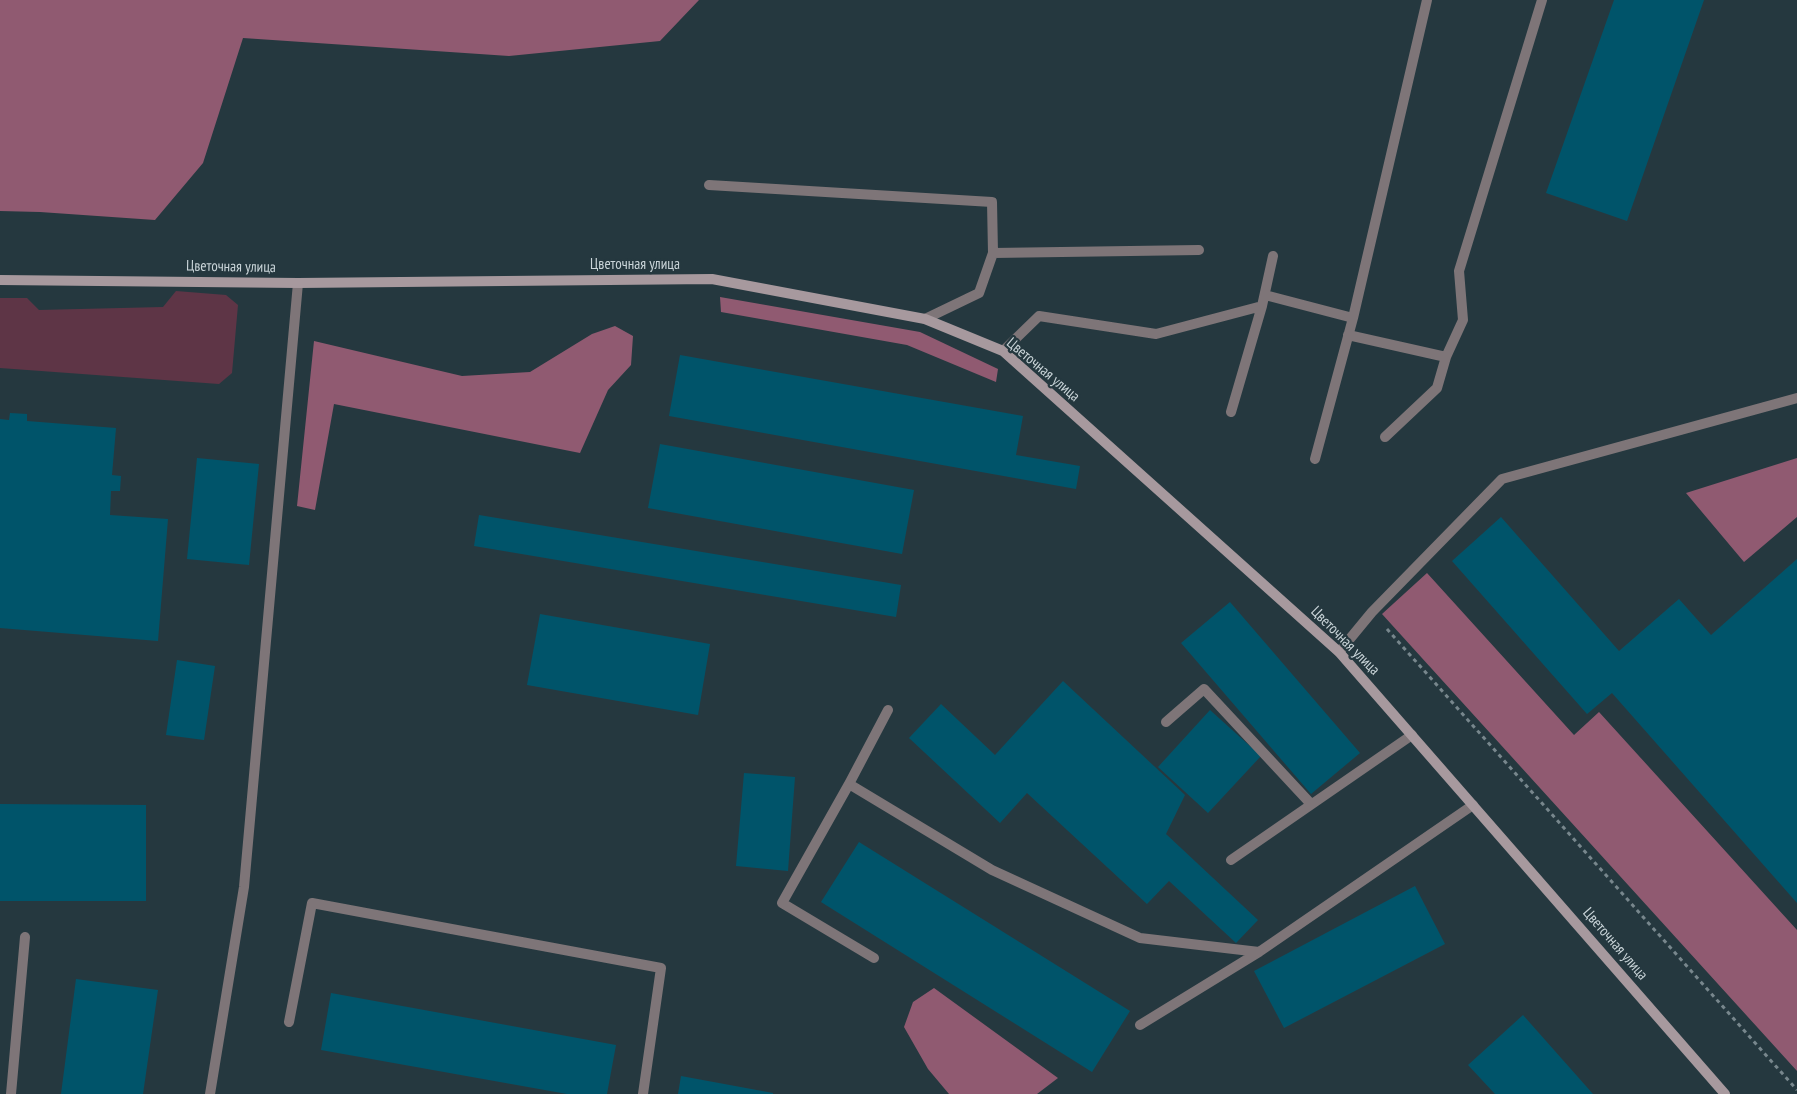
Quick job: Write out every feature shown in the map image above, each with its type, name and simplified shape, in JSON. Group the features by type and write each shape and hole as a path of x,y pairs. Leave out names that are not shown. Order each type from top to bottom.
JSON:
{"street":[{"name":"Цветочная улица","path":"0,280 298,283 712,279 925,319 1003,351 1339,652 1726,1094"}],"lane":[{"path":"1315,459 1353,318 1427,0"},
{"path":"1385,437 1437,388 1446,357 1463,320 1459,271 1542,0"},
{"path":"709,185 992,202 993,253 979,293 925,319"},
{"path":"993,253 1199,250"},
{"path":"1231,412 1262,306 1273,256"},
{"path":"210,1094 244,886 298,283"},
{"path":"1264,294 1353,318"},
{"path":"1003,351 1039,316 1156,334 1262,306"},
{"path":"1348,335 1446,357"},
{"path":"1339,652 1372,612 1502,479 1797,398"},
{"path":"1166,722 1204,689 1311,804"},
{"path":"874,958 782,903 888,710"},
{"path":"1231,860 1412,735"},
{"path":"849,784 992,870 1140,938 1259,952"},
{"path":"1140,1025 1259,952 1473,805"},
{"path":"289,1022 312,903 661,968 643,1094"},
{"path":"11,1094 25,937"}],"path":[{"path":"1372,612 1797,1090"}],"shaded area":[{"path":"0,0 699,0 660,41 509,56 243,38 203,163 155,220 0,211"},
{"path":"176,291 226,295 238,305 232,373 219,384 0,368 0,298 27,298 39,310 163,307"},
{"path":"720,297 920,332 998,369 996,382 907,345 721,312"},
{"path":"615,326 633,336 631,365 608,390 580,453 334,404 315,510 297,506 314,341 462,376 530,372 592,334"},
{"path":"1797,458 1797,517 1744,562 1686,493"},
{"path":"1427,573 1574,735 1599,712 1797,930 1797,1071 1382,614"},
{"path":"934,988 1058,1078 1037,1094 949,1094 928,1069 904,1027 913,1002"}],"building":[{"path":"1614,0 1704,0 1627,221 1546,193"},
{"path":"680,355 1023,416 1016,455 1080,466 1076,489 669,416"},
{"path":"10,413 27,414 27,421 116,428 112,475 121,476 120,491 111,491 110,515 168,519 158,641 0,628 0,419 9,420"},
{"path":"660,444 914,490 902,554 648,508"},
{"path":"197,458 259,464 249,565 187,559"},
{"path":"479,515 901,585 896,617 474,546"},
{"path":"1501,517 1619,651 1679,599 1711,635 1797,559 1797,903 1612,693 1587,714 1452,561"},
{"path":"1230,602 1360,753 1311,794 1181,643"},
{"path":"540,614 710,644 698,715 527,685"},
{"path":"177,660 215,666 204,740 166,735"},
{"path":"1063,681 1185,795 1166,834 1258,920 1236,943 1169,881 1147,904 1027,793 1000,823 909,738 941,704 995,755"},
{"path":"1210,710 1261,756 1208,813 1158,767"},
{"path":"744,773 795,777 788,871 736,866"},
{"path":"0,804 146,805 146,901 0,901"},
{"path":"859,842 1130,1011 1092,1072 821,902"},
{"path":"1415,886 1445,944 1284,1028 1254,971"},
{"path":"76,979 158,990 143,1094 61,1094"},
{"path":"331,993 616,1045 607,1094 567,1094 321,1050"},
{"path":"1523,1015 1593,1094 1495,1094 1468,1065"},
{"path":"681,1076 773,1093 773,1094 678,1094"}]}
